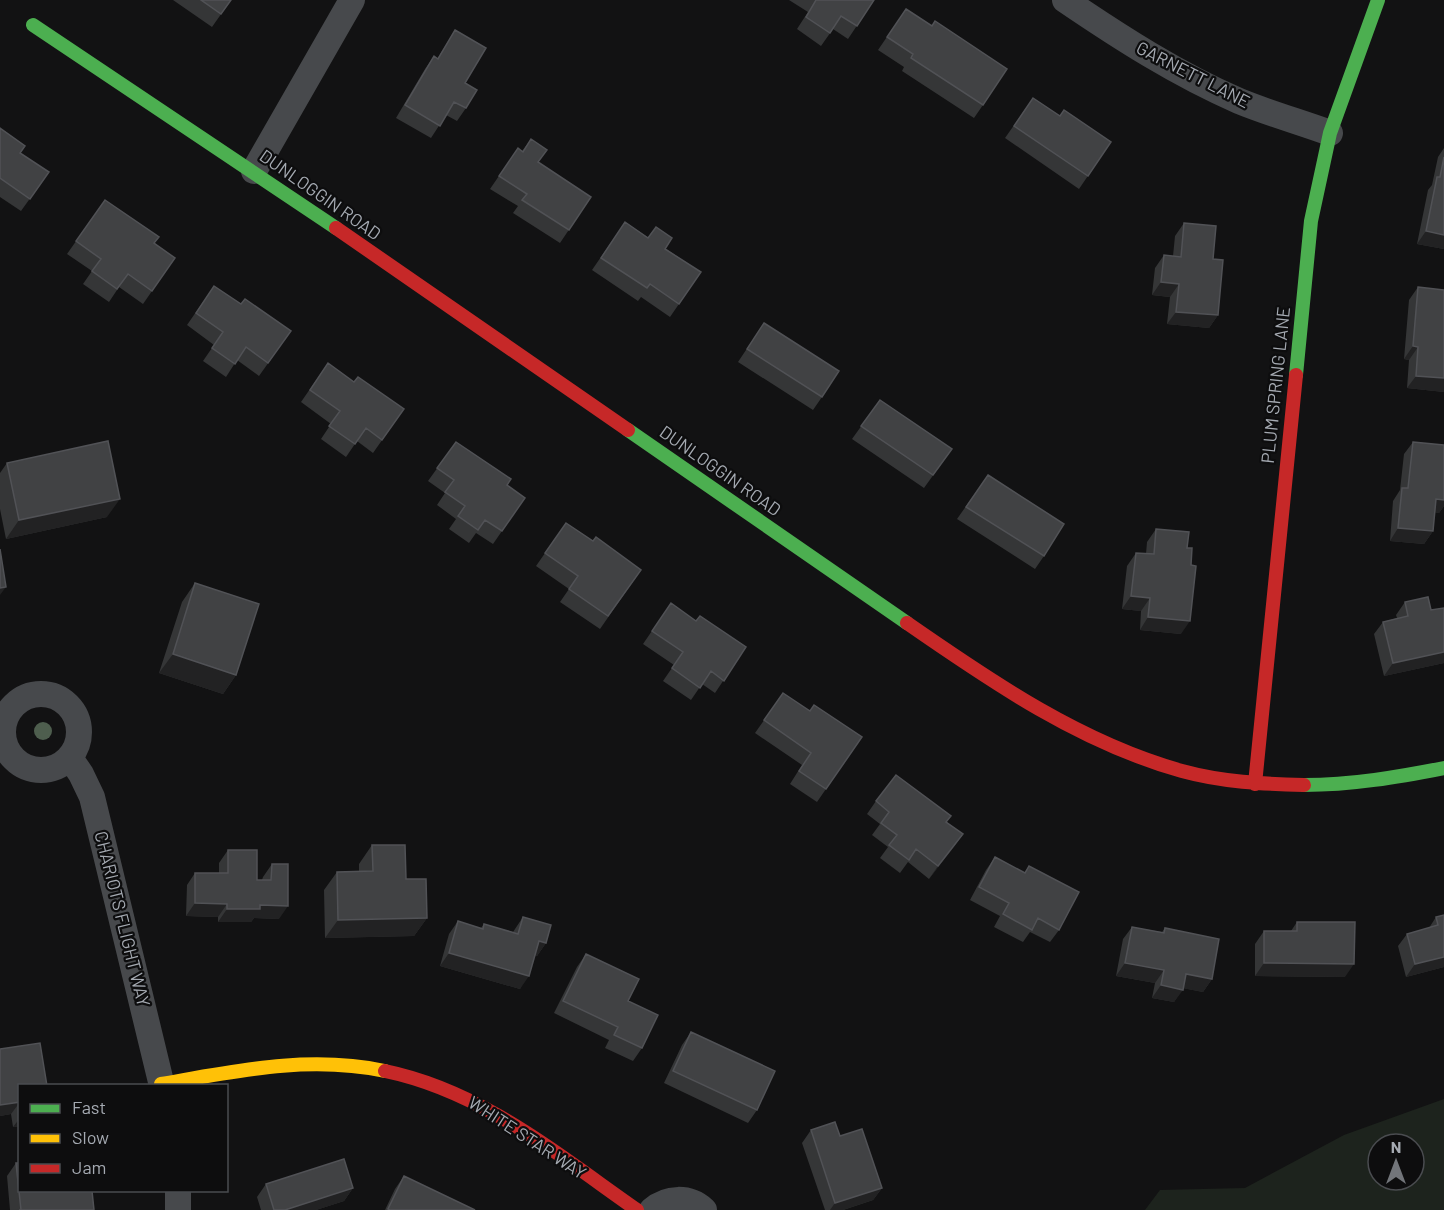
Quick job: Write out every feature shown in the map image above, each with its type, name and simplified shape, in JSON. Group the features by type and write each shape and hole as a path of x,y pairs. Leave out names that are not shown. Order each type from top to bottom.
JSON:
{"street":[{"path":"254,171 352,0"},
{"name":"GARNETT LANE","path":"1065,0 1117,36 1178,71 1240,101 1330,133"},
{"name":"PLUM SPRING LANE","path":"1256,784 1311,221 1330,133 1378,0"},
{"name":"DUNLOGGIN ROAD","path":"33,25 254,171 970,667 1063,723 1129,752 1183,771 1256,784 1329,785 1444,768"},
{"name":"CHARIOTS FLIGHT WAY","path":"70,758 92,797 162,1084"},
{"name":"WHITE STAR WAY","path":"167,1084 231,1072 321,1063 366,1068 415,1078 464,1097 507,1121 637,1210"},
{"path":"178,1192 178,1210"},
{"path":"652,1210 660,1203 678,1199 698,1204 704,1210"}],"shaded area":[{"path":"1444,1099 1444,1210 1145,1210 1160,1190 1245,1188 1344,1135"}],"building":[{"path":"201,0 231,0 221,14"},
{"path":"816,0 874,0 857,26 841,16 830,33 806,17"},
{"path":"906,9 932,26 935,21 1007,69 983,105 911,58 913,54 887,37"},
{"path":"455,30 486,48 465,83 477,90 466,108 454,102 440,126 405,105 434,56 438,59"},
{"path":"1033,98 1060,116 1064,110 1111,142 1088,176 1014,126"},
{"path":"0,128 25,146 20,153 49,172 30,199 0,178"},
{"path":"531,139 547,150 538,162 591,197 569,230 522,200 527,194 499,176 518,148 523,152"},
{"path":"1444,157 1444,235 1426,231 1437,177 1440,177"},
{"path":"105,200 159,237 154,243 175,258 152,291 128,274 117,289 92,271 101,259 76,241"},
{"path":"625,222 648,238 656,227 672,238 665,249 701,272 679,304 650,284 647,288 601,258"},
{"path":"1184,223 1216,226 1213,259 1223,260 1218,315 1176,312 1179,284 1161,282 1164,255 1181,257"},
{"path":"214,286 241,304 245,299 291,331 268,363 246,347 235,364 212,348 223,332 196,313"},
{"path":"1418,287 1444,290 1444,378 1416,376 1418,347 1413,346"},
{"path":"764,323 839,371 822,397 747,349"},
{"path":"328,363 354,382 358,377 404,409 382,440 366,428 355,444 329,426 340,411 310,390"},
{"path":"880,400 952,449 933,475 861,426"},
{"path":"108,441 120,499 19,520 7,463"},
{"path":"456,442 511,479 507,485 525,498 502,531 485,520 478,530 458,516 465,506 445,492 454,480 437,468"},
{"path":"1413,442 1444,445 1444,500 1436,499 1433,531 1398,528 1402,488 1408,488"},
{"path":"988,475 1064,524 1044,556 966,507"},
{"path":"566,523 593,541 596,537 641,570 608,616 569,589 578,576 545,553"},
{"path":"1156,529 1189,532 1187,548 1192,548 1191,565 1196,566 1190,621 1148,617 1150,598 1131,596 1136,553 1154,554"},
{"path":"0,549 6,587 0,588"},
{"path":"195,583 259,604 236,675 173,654"},
{"path":"1428,597 1431,610 1444,608 1444,652 1393,663 1383,622 1408,616 1405,602"},
{"path":"671,603 696,621 700,616 746,647 724,681 711,671 700,688 672,668 683,652 652,631"},
{"path":"783,693 810,711 814,705 862,737 826,789 799,771 811,753 764,720"},
{"path":"896,775 951,816 946,822 963,834 938,866 916,849 909,860 889,845 897,835 881,823 889,812 876,801"},
{"path":"372,845 405,845 406,879 426,879 427,918 338,920 337,872 373,871"},
{"path":"228,850 257,850 257,880 271,880 272,864 288,864 288,906 260,905 260,909 227,909 227,904 195,903 195,873 228,873"},
{"path":"995,857 1025,873 1029,866 1079,892 1059,930 1038,918 1032,930 1003,914 1009,903 979,887"},
{"path":"1444,915 1444,957 1415,964 1407,934 1438,925 1436,917"},
{"path":"523,917 551,925 546,943 539,941 529,976 449,953 458,921 483,929 484,924 518,934"},
{"path":"1297,922 1355,922 1354,964 1264,963 1264,931 1297,931"},
{"path":"1132,927 1164,933 1165,928 1219,939 1212,979 1186,974 1183,990 1161,985 1164,970 1125,963"},
{"path":"586,954 639,979 628,1001 658,1015 642,1048 614,1035 618,1027 563,1001"},
{"path":"691,1032 775,1071 757,1110 673,1071"},
{"path":"40,1043 47,1084 18,1084 18,1102 0,1105 0,1049"},
{"path":"835,1122 840,1136 862,1129 882,1188 835,1203 811,1130"},
{"path":"344,1159 353,1188 285,1210 274,1210 266,1184"},
{"path":"404,1176 475,1210 390,1210 388,1209"},
{"path":"19,1192 92,1192 94,1210 21,1210"}],"traffic: fast":[{"path":"1296,375 1311,221 1330,133 1378,0"},
{"path":"33,25 336,228"},
{"path":"628,430 907,623"},
{"path":"1304,785 1375,780 1444,768"}],"traffic: slow":[{"path":"161,1084 245,1070 301,1065 357,1066 385,1071"}],"traffic: jam":[{"path":"336,228 628,430"},
{"path":"1255,784 1296,375"},
{"path":"907,623 1038,709 1108,744 1145,759 1197,775 1243,782 1304,785"},
{"path":"385,1071 420,1080 487,1109 548,1147 637,1210"}]}
